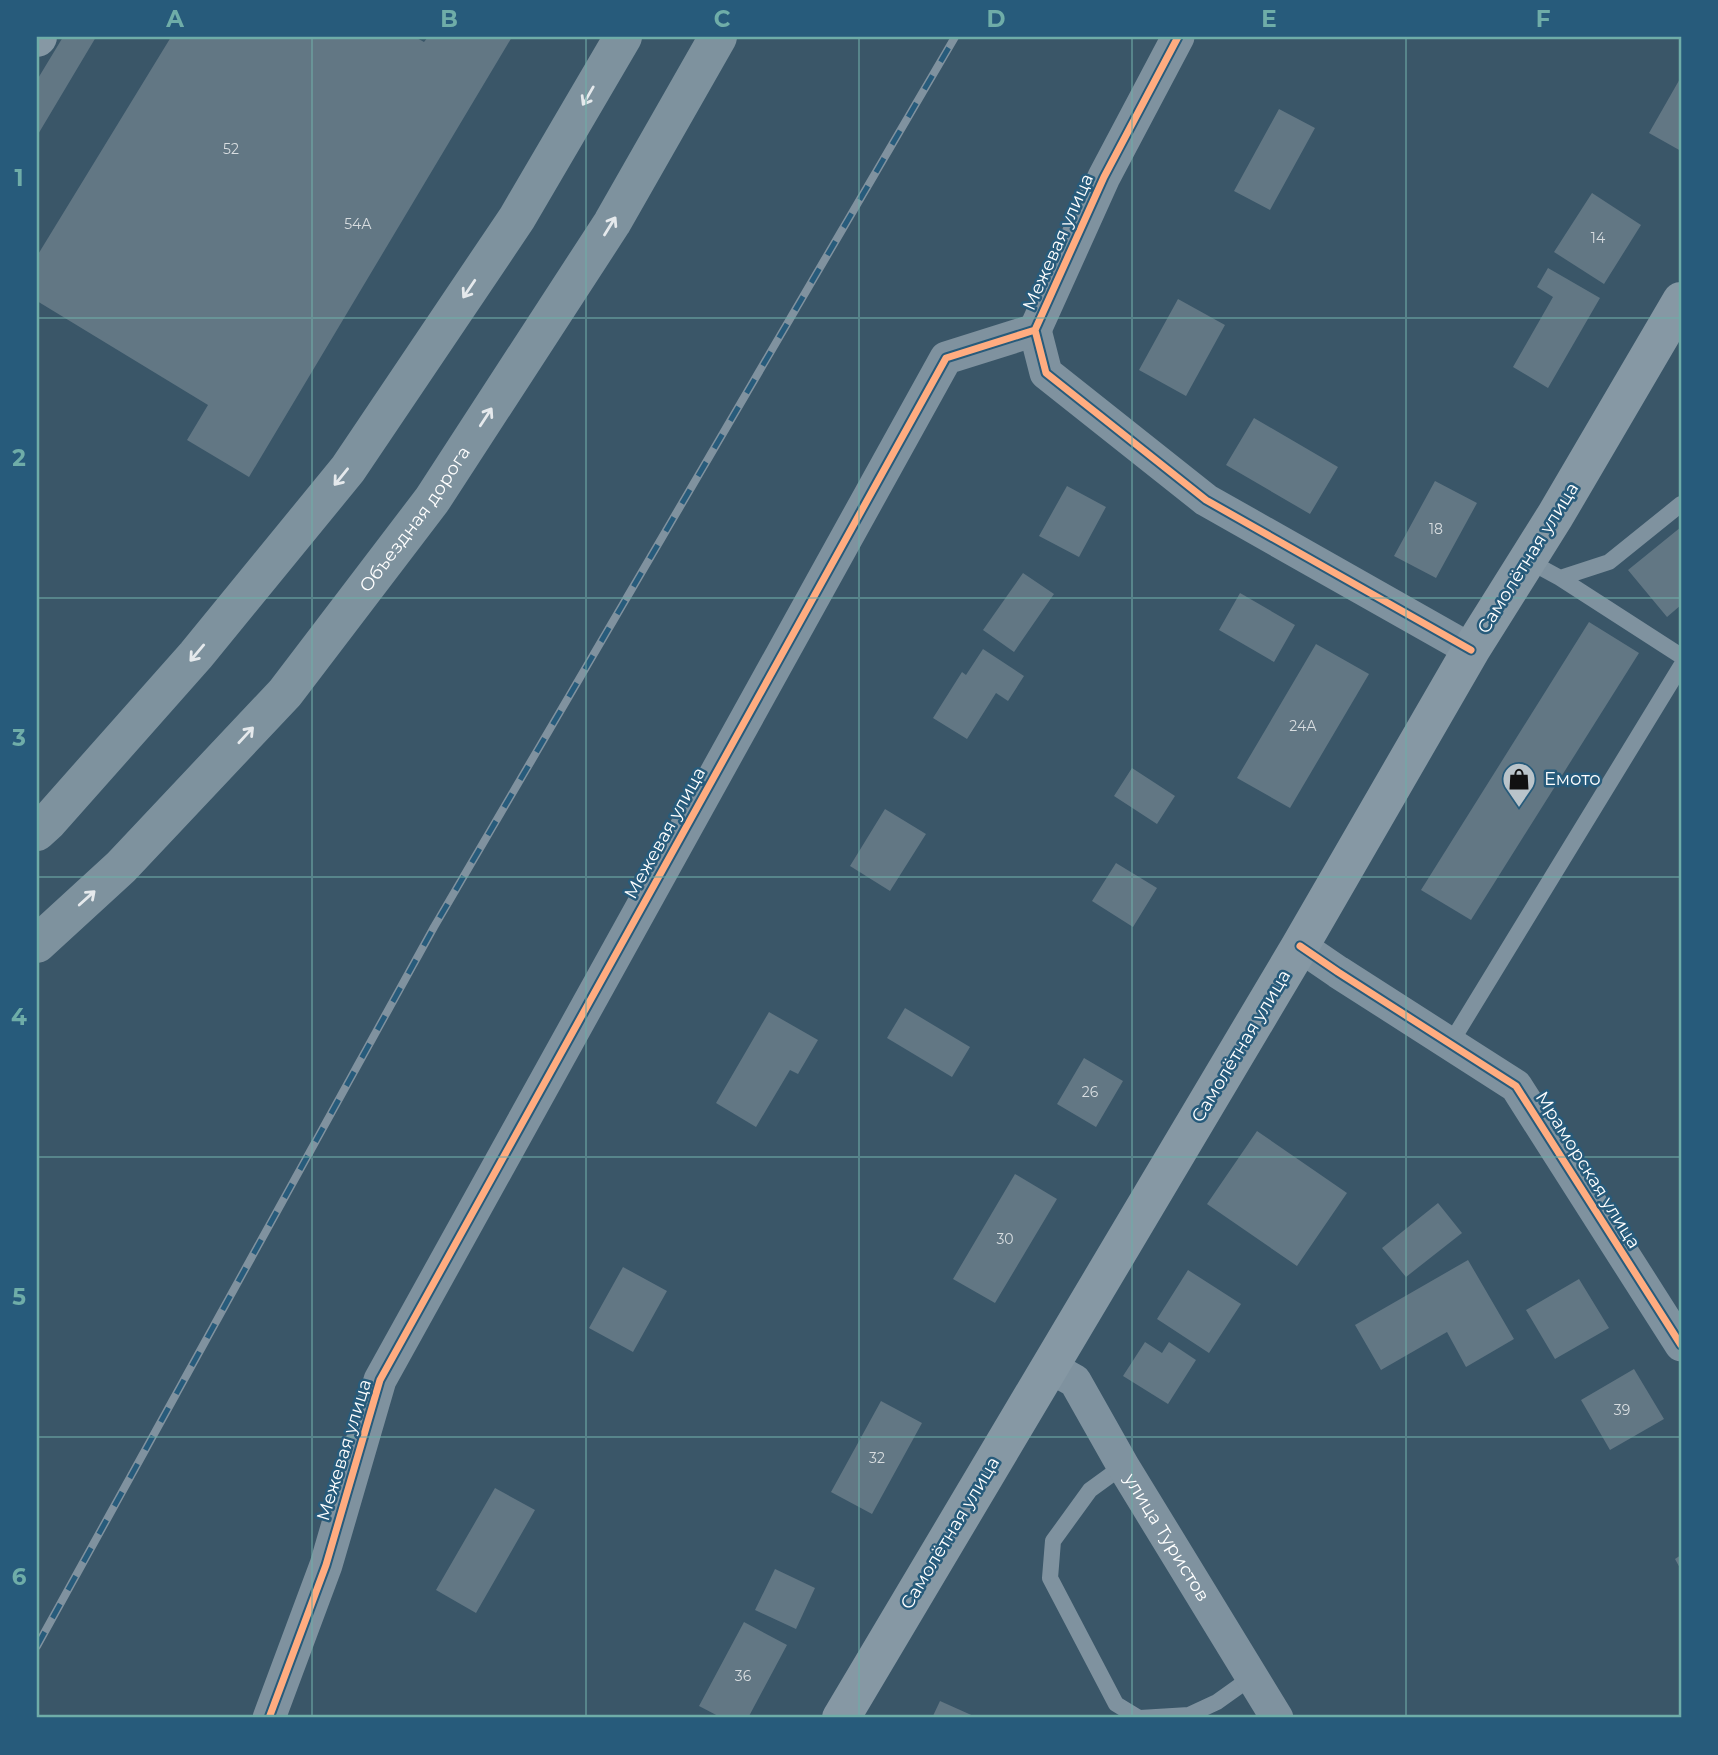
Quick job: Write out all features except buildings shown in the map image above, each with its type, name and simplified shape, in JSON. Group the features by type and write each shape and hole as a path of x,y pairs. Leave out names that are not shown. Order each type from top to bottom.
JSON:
{"main road":[{"path":"37,832 196,655 348,469 517,218 623,37"},
{"name":"Объездная дорога","path":"37,944 121,867 285,693 424,511 612,223 718,37"},
{"name":"Самолётная улица","path":"841,1718 1300,946 1471,650 1555,516 1681,301"}],"street":[{"name":"Межевая улица","path":"269,1718 326,1565 380,1380 946,358 1035,330 1104,177 1178,37"},
{"path":"1035,330 1046,373 1206,500 1471,650"},
{"name":"Мраморская улица","path":"1300,946 1516,1086 1681,1345"},
{"name":"улица Туристов","path":"1049,1367 1075,1381 1123,1466 1277,1718"}],"lane":[{"path":"1560,578 1609,562 1681,504"},
{"path":"1527,560 1560,578 1681,656"},
{"path":"1450,1044 1681,666"},
{"path":"1123,1466 1090,1490 1053,1541 1050,1578 1116,1704 1139,1718 1189,1715 1217,1702 1252,1677"}],"railway":[{"path":"37,1646 434,927 955,37"}],"cycle path":[{"path":"269,1718 326,1565 380,1380 946,358 1035,330 1104,177 1178,37"},
{"path":"1035,330 1046,373 1206,500 1471,650"},
{"path":"1300,946 1516,1086 1681,1345"}],"place":[{"name":"Емото","path":"1519,809"}]}
